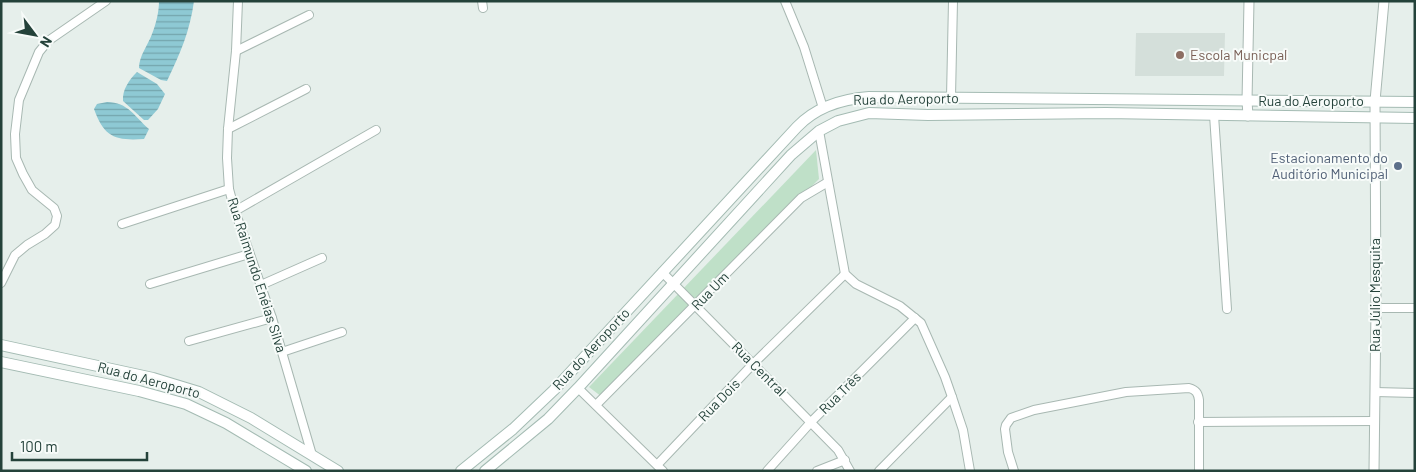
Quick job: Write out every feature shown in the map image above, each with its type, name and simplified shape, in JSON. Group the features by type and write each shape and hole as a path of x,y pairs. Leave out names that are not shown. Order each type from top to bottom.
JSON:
{"main road":[{"name":"Rua do Aeroporto","path":"461,471 513,429 554,390 804,120 822,108 859,98 951,97 1415,102"},
{"name":"Rua do Aeroporto","path":"491,469 548,419 578,388 791,155 819,131 838,121 869,113 1106,113 1375,119 1415,118"},
{"name":"Rua do Aeroporto","path":"1,345 178,385 216,400 251,418 338,471"},
{"name":"Rua do Aeroporto","path":"1,362 139,391 192,407 242,433 306,471"},
{"path":"242,433 251,418"}],"street":[{"path":"1,283 15,256 27,244 45,234 55,225 57,216 54,208 32,190 16,158 15,134 19,100 38,52 48,41 106,1"},
{"name":"Rua Raimundo Enéias Silva","path":"238,1 236,51 228,129 229,189 249,254 272,318 312,455"},
{"path":"785,1 804,47 822,108"},
{"path":"951,97 953,1"},
{"path":"1248,116 1249,1"},
{"name":"Rua Júlio Mesquita","path":"1374,471 1376,308 1375,101 1384,1"},
{"path":"236,51 309,15"},
{"path":"228,129 306,89"},
{"path":"1214,115 1227,309"},
{"path":"235,211 376,130"},
{"path":"819,131 846,274 856,284 900,306 921,323 945,377 963,430 970,471"},
{"name":"Rua Um","path":"596,405 801,198 828,182"},
{"path":"122,224 229,189"},
{"path":"150,284 249,254"},
{"path":"261,285 322,258"},
{"name":"Rua Central","path":"662,272 812,421 838,450 850,471"},
{"name":"Rua Dois","path":"660,468 754,364 846,274"},
{"path":"1376,308 1415,308"},
{"path":"189,341 272,318"},
{"name":"Rua Três","path":"766,471 812,421 915,318"},
{"path":"282,352 342,332"},
{"path":"578,388 660,468"},
{"path":"1014,471 1008,452 1005,429 1011,418 1015,416 1034,410 1126,392 1189,388 1194,389 1198,395 1199,471"},
{"path":"1375,392 1415,393"},
{"path":"879,471 952,397"},
{"path":"1198,422 1375,421"},
{"path":"817,471 845,460"}],"shaded area":[{"name":"Escola Municpal","path":"1136,33 1225,33 1224,76 1135,76"}],"green space":[{"path":"816,150 819,179 602,397 589,387"}],"water":[{"path":"159,1 194,1 184,42 167,81 161,80 139,68 142,55 155,26"},
{"path":"137,72 157,84 165,94 158,109 148,120 144,120 123,101 127,85"},
{"path":"107,102 126,107 149,129 144,139 118,138 102,126 94,109 97,104"}],"place":[{"name":"Escola Municpal","path":"1180,55"},
{"name":"Estacionamento do Auditório Municipal","path":"1398,166"}]}
